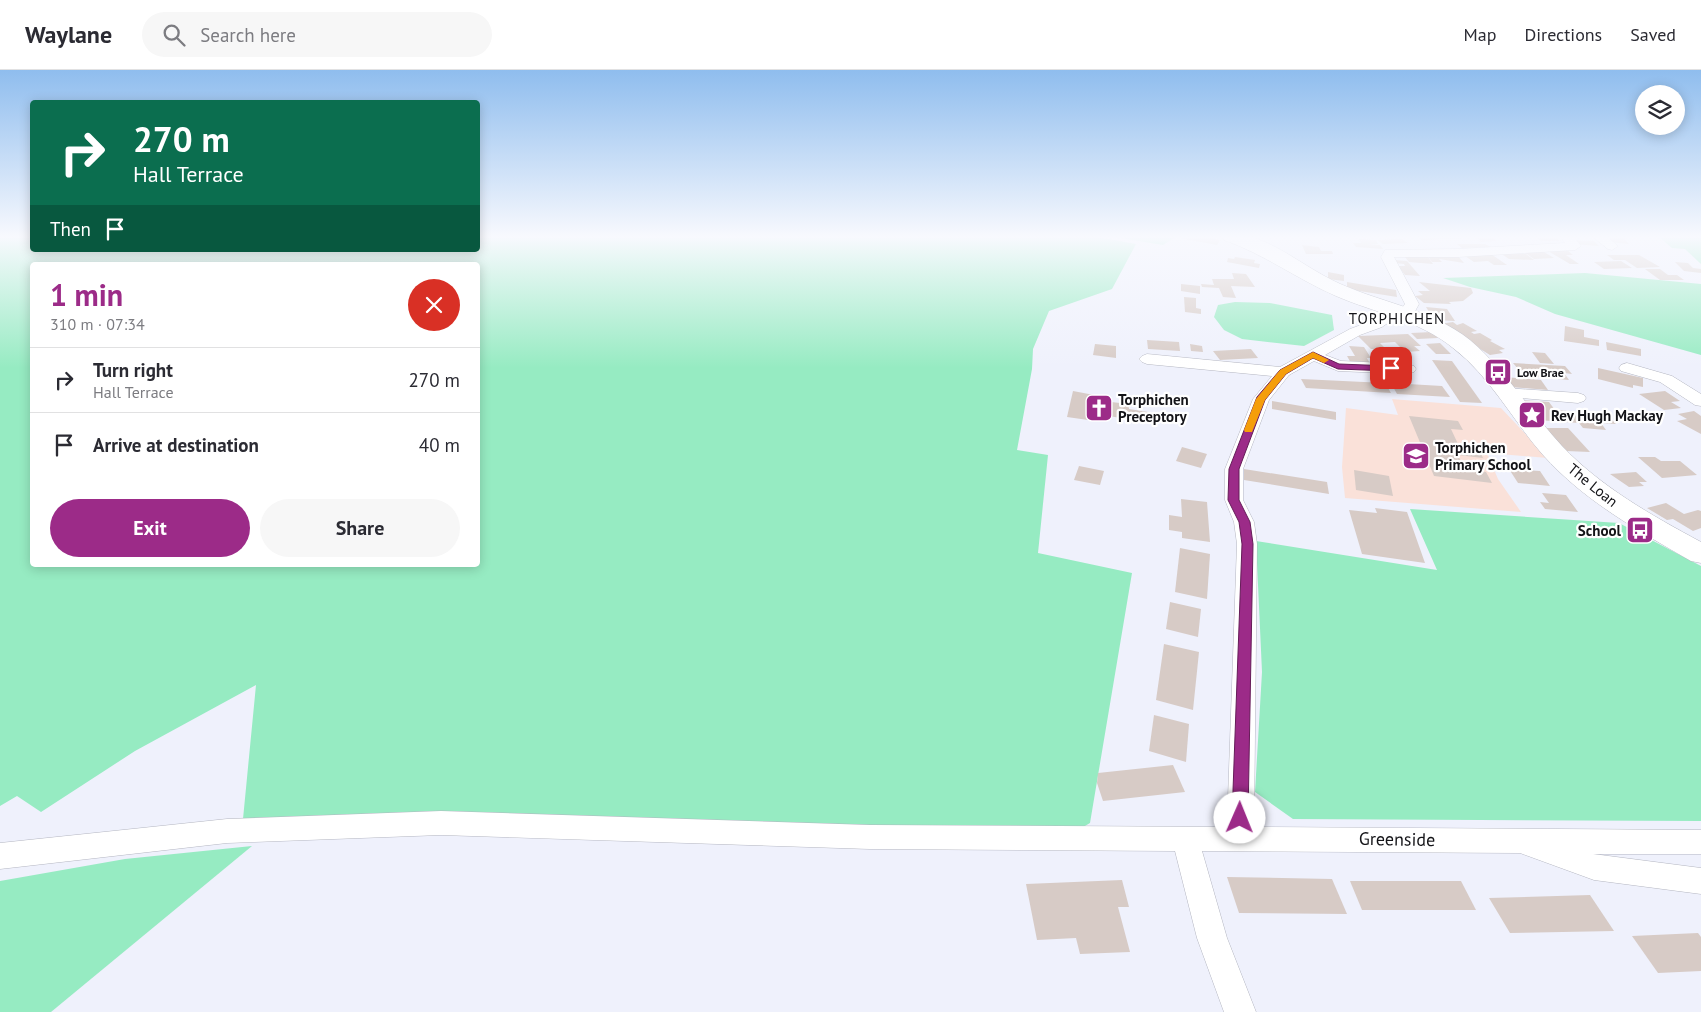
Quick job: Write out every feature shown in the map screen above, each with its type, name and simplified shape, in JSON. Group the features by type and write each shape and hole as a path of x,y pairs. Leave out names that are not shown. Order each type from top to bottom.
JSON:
{"main road":[{"name":"The Loan","path":"1318,280 1327,285 1429,324 1461,344 1477,359 1555,453 1598,490 1640,520 1701,554"}],"street":[{"path":"1240,838 1247,544 1244,522 1234,500 1234,469 1260,399 1283,372 1355,332 1399,313 1408,312 1412,304 1399,280"},
{"path":"1313,354 1338,366 1408,369"},
{"path":"1148,358 1283,372"},
{"path":"1627,368 1666,379 1701,401"},
{"path":"1504,393 1578,398"},
{"name":"Greenside","path":"0,856 227,830 441,823 870,837 1701,842"},
{"path":"1185,838 1212,938 1240,1012"},
{"path":"1510,840 1594,867 1701,881"}],"shaded area":[{"name":"Torphichen Primary School","path":"1392,399 1501,408 1548,458 1487,453 1498,479 1521,512 1345,498 1342,467 1346,408 1398,415"}],"green space":[{"path":"0,280 30,280 30,567 480,567 480,280 1117,280 1112,289 1049,311 1033,349 1032,369 1017,450 1048,455 1038,553 1132,573 1090,823 1073,833 243,819 256,685 135,751 41,812 17,796 0,806"},
{"path":"1449,280 1658,280 1701,284 1701,355 1555,314 1516,297 1470,287"},
{"path":"1235,302 1270,303 1332,315 1334,330 1304,346 1242,339 1224,330 1214,317 1218,305"},
{"path":"1410,509 1619,523 1701,566 1701,821 1293,819 1255,792 1262,672 1256,541 1437,570"},
{"path":"252,846 51,1012 0,1012 0,881 125,859"}],"building":[{"path":"1212,280 1250,280 1255,287 1231,286 1236,298 1223,297 1219,288 1202,287 1201,284 1214,285"},
{"path":"1347,282 1396,290 1397,297 1347,289"},
{"path":"1419,282 1471,288 1473,293 1463,301 1449,302 1451,304 1424,303 1415,296 1423,295 1418,291 1430,291"},
{"path":"1181,284 1200,286 1200,294 1181,291"},
{"path":"1184,297 1196,298 1196,308 1201,309 1201,314 1185,312"},
{"path":"1426,307 1447,309 1455,321 1434,320"},
{"path":"1453,322 1457,325 1463,323 1477,331 1471,332 1474,334 1480,333 1492,340 1490,341 1505,349 1499,350 1503,353 1490,355 1440,324"},
{"path":"1565,326 1584,330 1584,337 1599,340 1599,346 1564,341"},
{"path":"1432,332 1438,338 1417,339 1411,333"},
{"path":"1408,334 1421,346 1414,346 1420,351 1405,352 1395,342 1380,343 1386,349 1371,349 1358,336"},
{"path":"1147,340 1179,342 1180,351 1148,349"},
{"path":"1606,342 1641,349 1641,356 1607,350"},
{"path":"1440,343 1451,354 1436,354 1426,344"},
{"path":"1095,344 1116,346 1116,358 1093,355"},
{"path":"1190,344 1202,346 1203,352 1191,351"},
{"path":"1349,346 1364,347 1371,358 1367,358 1371,366 1352,365 1347,356 1355,356"},
{"path":"1251,349 1258,358 1220,360 1213,351"},
{"path":"1532,352 1545,353 1554,364 1540,363"},
{"path":"1432,360 1452,361 1482,403 1460,402"},
{"path":"1513,363 1565,366 1572,374 1564,373 1569,380 1557,379 1551,372 1537,372 1542,377 1529,376 1525,371 1519,370"},
{"path":"1598,368 1643,378 1643,387 1633,385 1633,388 1598,379"},
{"path":"1504,377 1541,380 1548,390 1511,387"},
{"path":"1301,379 1385,383 1391,393 1306,388"},
{"path":"1391,383 1442,386 1450,397 1397,394"},
{"name":"Torphichen Preceptory","path":"1073,391 1094,395 1093,402 1110,405 1111,402 1129,404 1129,409 1159,416 1158,424 1090,413 1088,420 1067,417"},
{"path":"1665,391 1680,401 1671,402 1681,408 1664,410 1639,394"},
{"path":"1522,400 1549,402 1555,410 1607,414 1616,424 1601,423 1606,430 1583,428 1579,423 1537,420"},
{"path":"1272,401 1336,412 1336,420 1272,409"},
{"path":"1694,411 1701,416 1701,434 1677,421 1687,419 1678,414"},
{"path":"1409,416 1458,421 1463,430 1451,429 1458,444 1477,446 1483,458 1458,455 1464,469 1486,472 1492,483 1434,476"},
{"path":"1545,428 1568,428 1590,452 1566,451"},
{"path":"1182,447 1207,454 1201,468 1176,461"},
{"path":"1638,457 1655,457 1661,461 1680,461 1697,475 1662,478"},
{"path":"1079,466 1104,471 1100,485 1074,480"},
{"path":"1244,469 1327,482 1329,494 1244,480"},
{"path":"1509,469 1540,471 1550,486 1518,483"},
{"path":"1354,470 1389,476 1393,496 1356,490"},
{"path":"1636,472 1647,482 1639,482 1644,486 1629,487 1610,474"},
{"path":"1542,493 1566,495 1578,512 1545,509 1540,502 1549,503"},
{"path":"1181,499 1207,502 1210,542 1182,538 1182,532 1169,530 1169,515 1182,517"},
{"path":"1666,503 1684,514 1698,510 1701,511 1701,528 1693,531 1673,519 1667,520 1647,508"},
{"path":"1375,508 1407,512 1425,563 1362,554 1349,510 1377,513"},
{"path":"1180,548 1210,554 1207,599 1175,592"},
{"path":"1170,602 1201,609 1198,637 1166,629"},
{"path":"1164,644 1199,652 1193,710 1156,700"},
{"path":"1154,715 1189,724 1186,762 1149,751"},
{"path":"1173,765 1185,792 1103,801 1097,783 1098,773"},
{"path":"1227,877 1332,879 1347,914 1239,913"},
{"path":"1122,880 1129,907 1118,907 1130,952 1080,954 1076,938 1037,940 1026,884"},
{"path":"1350,881 1461,881 1476,910 1362,910"},
{"path":"1590,895 1614,931 1510,933 1489,898"},
{"path":"1698,933 1701,937 1701,971 1658,973 1632,936"}],"slow traffic":[{"path":"1249,430 1260,399 1283,372 1313,354 1324,360"}],"place":[{"name":"Low Brae","path":"1498,372"},
{"name":"Torphichen Preceptory","path":"1099,408"},
{"name":"Rev Hugh Mackay","path":"1532,415"},
{"name":"Torphichen Primary School","path":"1416,456"},
{"name":"School","path":"1640,530"}],"district":[{"name":"TORPHICHEN","path":"1397,318"}],"route":[{"path":"1240,818 1247,544 1244,522 1234,500 1234,469 1260,399 1283,372 1313,354 1338,366 1391,368"}]}
